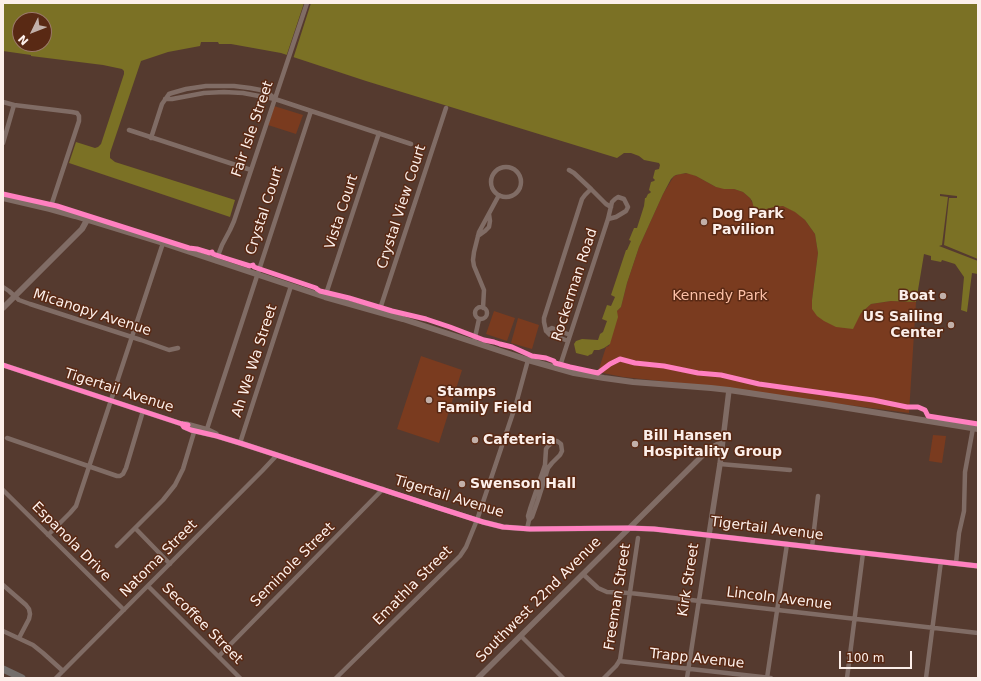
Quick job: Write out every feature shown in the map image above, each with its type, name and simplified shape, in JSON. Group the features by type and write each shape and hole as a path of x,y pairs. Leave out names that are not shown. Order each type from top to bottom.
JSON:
{"highway":[{"path":"3,669 22,678"}],"main road":[{"path":"3,198 50,209 87,220 325,297 403,319 559,369 633,382 729,390 976,428"},
{"path":"3,308 82,229 87,220"}],"street":[{"name":"Fair Isle Street","path":"216,261 232,225 274,98 308,3"},
{"path":"151,138 161,106 169,94 191,88 239,86 266,91 274,98 411,144"},
{"path":"3,102 14,105 72,112 80,118 50,209"},
{"path":"3,143 14,105"},
{"name":"Crystal View Court","path":"379,312 446,108"},
{"name":"Crystal Court","path":"206,431 311,111"},
{"path":"129,130 251,170"},
{"name":"Vista Court","path":"325,297 379,133"},
{"path":"508,167 513,169 520,178 519,189 511,196 505,197 499,195 491,186 493,174 502,168 508,167"},
{"path":"569,170 574,172 590,189 611,207 614,200 618,197 624,199 628,207 627,210 624,213 608,220"},
{"path":"568,341 556,337 546,331 544,318 581,202 590,189"},
{"path":"479,319 484,318 487,314 486,310 483,308 484,290 473,260 474,248 479,232 499,195"},
{"name":"Rockerman Road","path":"559,369 611,207"},
{"path":"48,535 76,506 162,244"},
{"name":"Ah We Wa Street","path":"240,443 291,286"},
{"name":"Micanopy Avenue","path":"3,287 19,300 30,304 169,350 178,348"},
{"path":"474,342 479,319 476,316 476,312 479,308 483,308"},
{"path":"546,331 552,328 570,335"},
{"name":"Emathla Street","path":"336,678 460,556 468,544 516,404 528,360"},
{"name":"Tigertail Avenue","path":"3,365 182,424 188,429 206,431 477,520 503,527 647,528 978,566"},
{"name":"Kirk Street","path":"687,678 720,464 729,390"},
{"path":"6,438 120,476 126,468 143,412"},
{"path":"956,563 959,533 964,511 965,472 976,428"},
{"path":"117,546 163,500 175,485 183,469 195,429"},
{"path":"527,528 548,468 562,453 561,444 557,441 550,444 546,449 545,465 530,509 528,516 529,520"},
{"name":"Southwest 22nd Avenue","path":"478,678 706,452 722,442"},
{"name":"Natoma Street","path":"56,678 277,455"},
{"path":"720,464 790,470"},
{"name":"Seminole Street","path":"219,656 383,489"},
{"name":"Espanola Drive","path":"3,490 124,610"},
{"path":"812,547 818,496"},
{"path":"642,515 643,521 647,528"},
{"path":"135,528 170,564"},
{"path":"610,528 614,534 615,542"},
{"name":"Freeman Street","path":"604,678 619,661 638,538"},
{"path":"767,678 787,544"},
{"path":"847,678 863,553"},
{"path":"926,678 941,561"},
{"name":"Lincoln Avenue","path":"582,574 595,585 607,592 630,593 978,633"},
{"path":"3,585 29,609 29,619 19,638"},
{"name":"Secoffee Street","path":"148,586 240,678"},
{"path":"3,631 19,638 39,650 62,671"},
{"path":"521,636 563,678"},
{"name":"Trapp Avenue","path":"619,661 771,678"}],"green space":[{"path":"274,106 303,115 296,134 268,125"},
{"name":"Kennedy Park","path":"689,173 716,187 734,189 743,192 750,198 753,204 766,209 783,206 786,207 796,212 805,220 815,234 818,253 812,300 861,313 871,304 891,301 916,302 909,413 623,377 598,372 606,347 609,346 617,311 621,307 639,247 663,194 674,176"},
{"path":"494,311 515,318 507,341 486,334"},
{"path":"518,318 539,325 532,349 511,343"},
{"name":"Stamps Family Field","path":"421,356 462,370 439,443 397,429"},
{"path":"933,435 946,436 942,463 929,461"}],"shaded area":[{"path":"3,3 978,3 978,274 972,273 967,312 961,310 964,277 955,264 942,260 941,262 931,260 931,256 924,254 916,302 891,301 871,304 861,313 853,329 836,327 817,316 812,309 818,253 815,234 805,220 795,212 783,206 755,212 752,201 743,192 734,189 716,187 696,176 686,173 676,175 671,179 663,194 639,247 621,307 617,311 618,317 610,344 599,350 594,350 592,354 588,356 576,353 574,344 576,341 582,339 598,340 600,334 603,332 607,321 602,319 607,305 611,306 615,297 611,295 626,250 631,241 629,240 634,228 637,228 645,198 651,192 649,190 651,182 655,180 653,178 655,170 659,169 659,163 644,160 631,153 624,153 617,158 366,81 281,53 231,44 219,44 218,42 201,42 200,46 168,52 141,61 110,153 110,158 115,162 235,200 230,217 69,163 76,142 95,148 101,144 124,71 122,69 103,65 3,51"}],"pier":[{"path":"304,3 311,3 293,59 286,57"},
{"path":"940,194 957,196 957,198 949,198 944,245 978,259 978,261 939,246 942,245 948,197 940,196"}],"cycle path":[{"path":"3,194 57,206 189,248 210,253 212,252 213,254 250,266 253,265 254,267 316,288 320,291 426,319 484,340 512,347 532,356 546,358 554,361 555,363 570,367 598,373 620,359 635,363 664,366 698,373 721,375 759,384 873,400 907,407 918,407 925,410 928,416 978,424"},
{"path":"3,365 188,425"},
{"path":"182,424 184,427 191,430 240,443 436,507 503,527 530,529 654,529 978,566"}],"place":[{"name":"Dog Park Pavilion","path":"704,222"},
{"name":"Boat","path":"943,296"},
{"name":"US Sailing Center","path":"951,325"},
{"name":"Stamps Family Field","path":"429,400"},
{"name":"Cafeteria","path":"475,440"},
{"name":"Bill Hansen Hospitality Group","path":"635,444"},
{"name":"Swenson Hall","path":"462,484"}]}
